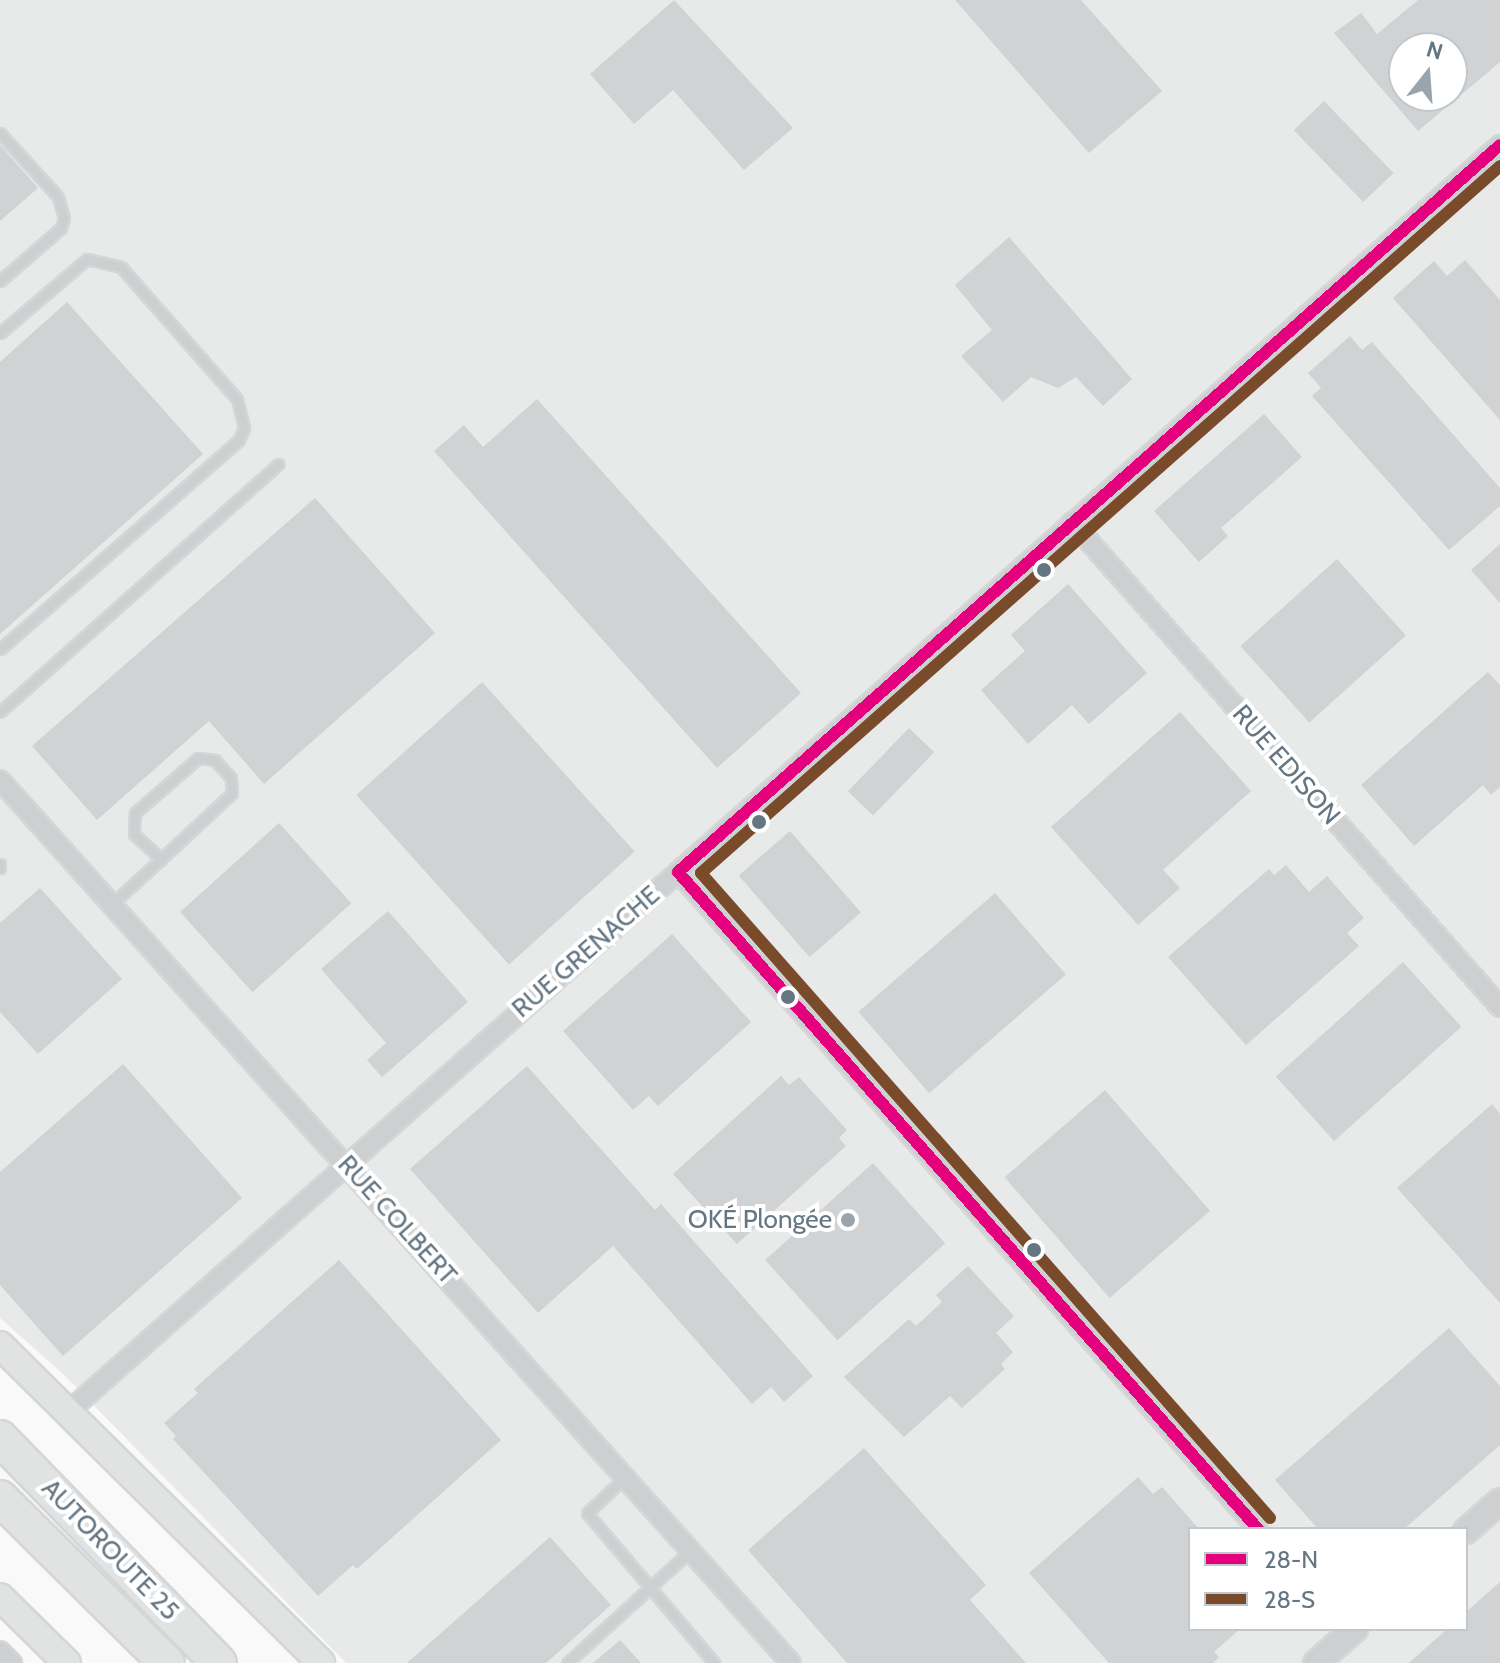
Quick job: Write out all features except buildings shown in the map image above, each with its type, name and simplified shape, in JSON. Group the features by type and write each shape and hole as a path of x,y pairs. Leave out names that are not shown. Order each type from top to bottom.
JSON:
{"highway":[{"name":"AUTOROUTE 25","path":"0,1438 219,1663"},
{"name":"AUTOROUTE 25","path":"0,1498 167,1663"}],"main road":[{"path":"0,1345 321,1663"},
{"path":"0,1597 67,1663"}],"street":[{"name":"RUE GRENACHE","path":"69,1411 1500,145"},
{"name":"RUE EDISON","path":"1072,522 1500,1007"},
{"name":"RUE COLBERT","path":"3,789 112,904 346,1163 791,1663"},
{"path":"678,872 1256,1527"},
{"path":"1468,1529 1500,1501"},
{"path":"1327,1660 1349,1631"},
{"path":"0,1651 12,1663"}],"lane":[{"path":"0,133 58,197 64,218 61,228 0,281"},
{"path":"0,333 87,259 121,267 237,399 244,428 239,440 0,649"},
{"path":"0,712 278,464"},
{"path":"112,904 161,859 232,793 231,778 215,760 198,758 135,813 134,834 161,859"},
{"path":"625,1477 587,1513 714,1663"},
{"path":"567,1663 691,1550"}],"shaded area":[{"path":"0,0 1500,0 1500,1663 346,1663 63,1374 0,1318"}],"transit line":[{"name":"28-N","path":"1256,1527 678,872 1500,145"},
{"name":"28-S","path":"1270,1518 701,873 1500,166"}],"place":[{"name":"OKÉ Plongée","path":"848,1220"}]}
